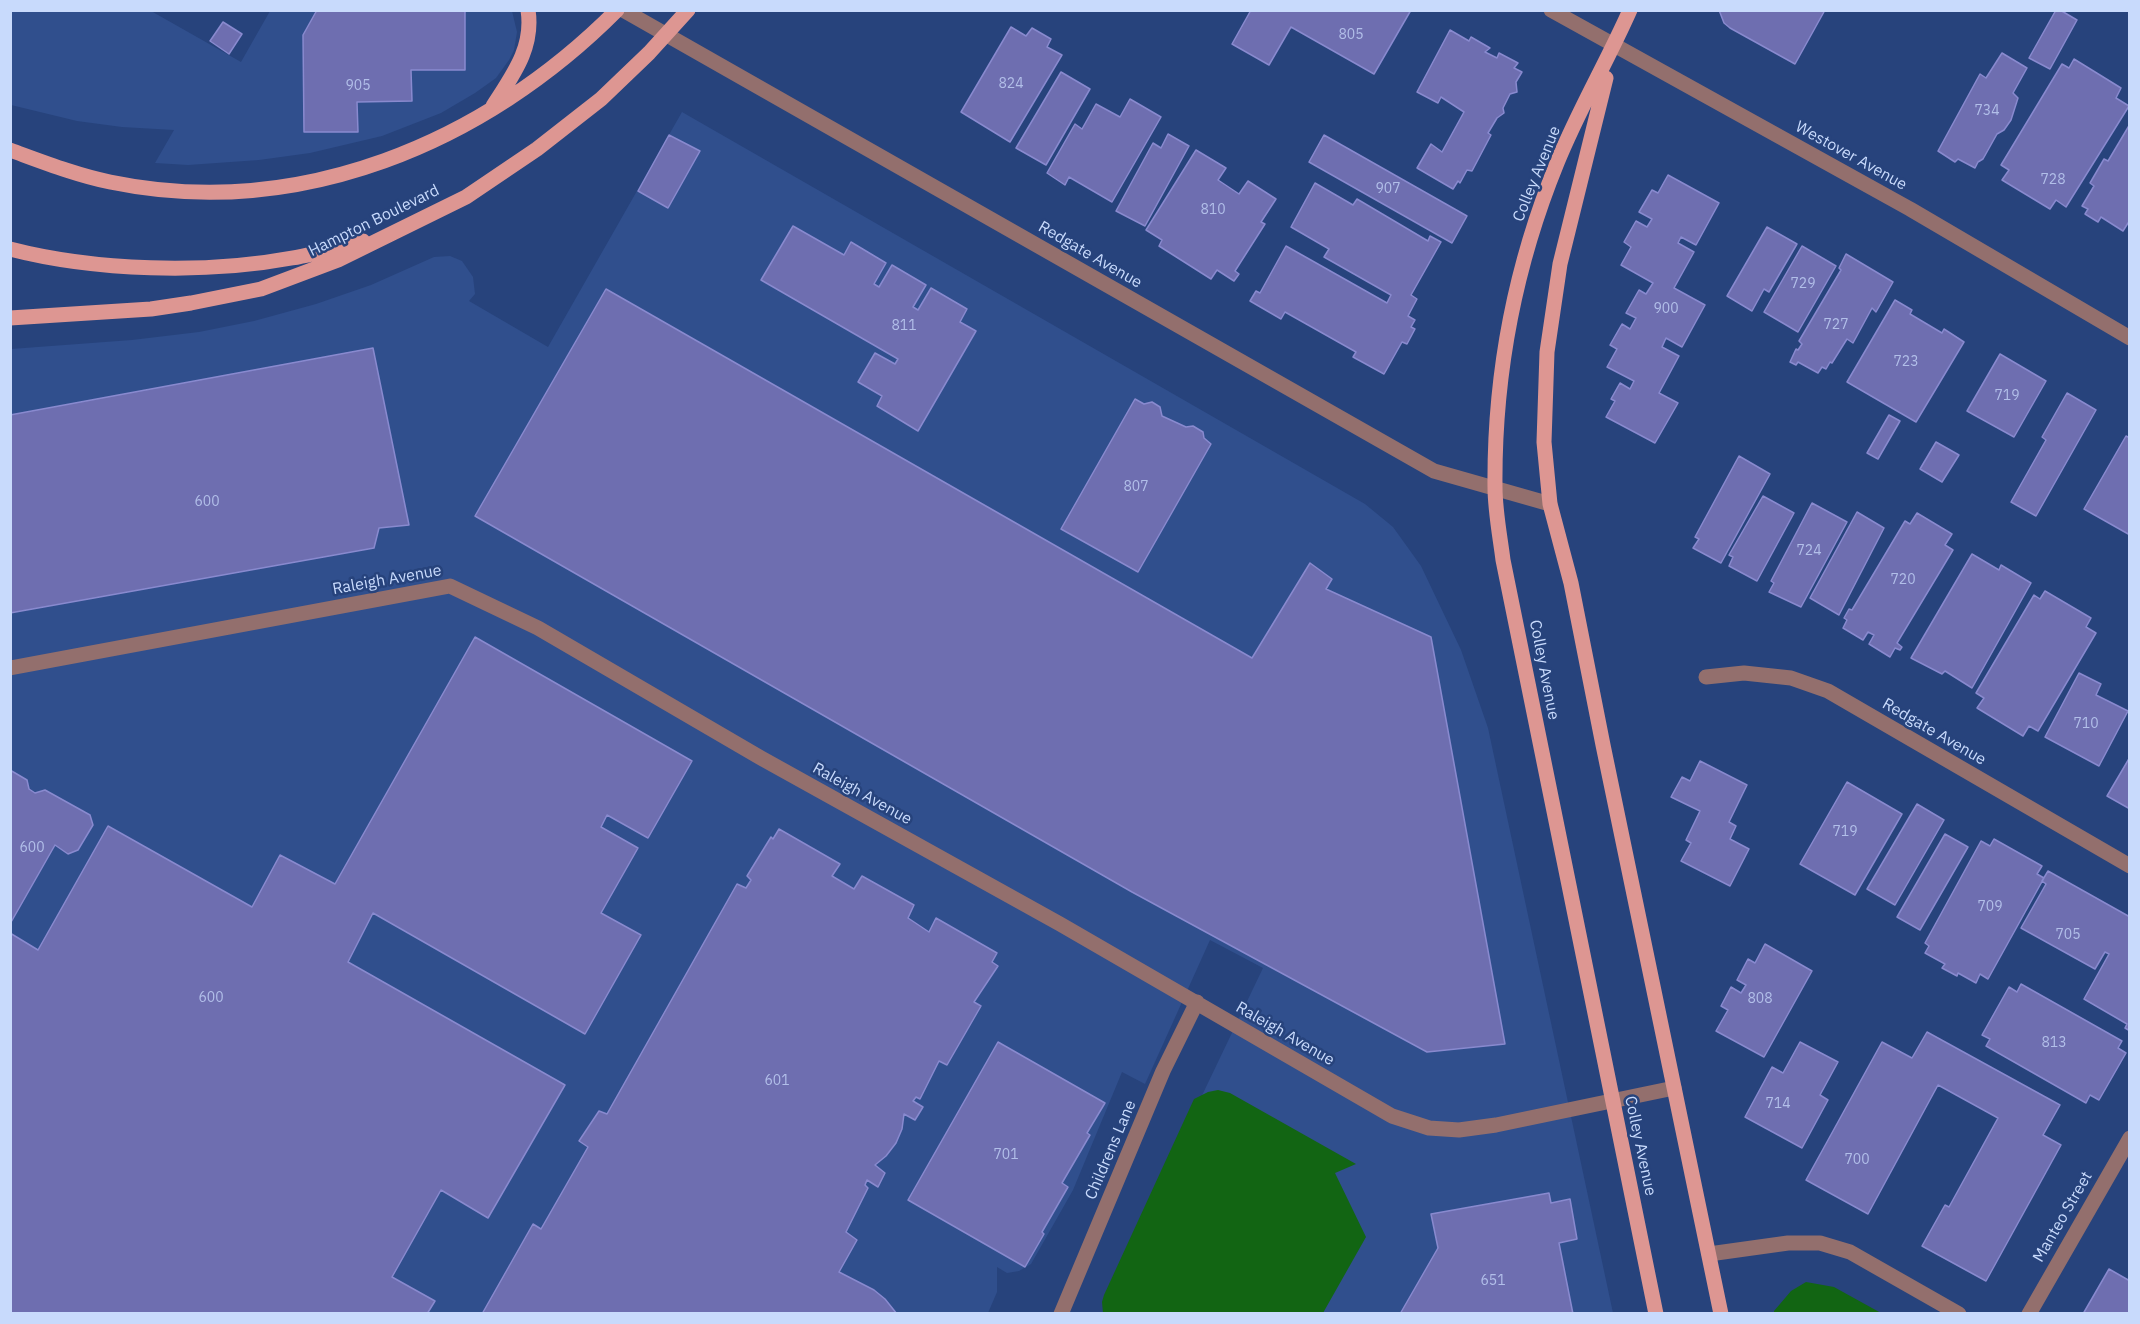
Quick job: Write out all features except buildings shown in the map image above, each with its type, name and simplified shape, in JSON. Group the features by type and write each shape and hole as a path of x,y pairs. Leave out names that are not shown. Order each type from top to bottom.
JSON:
{"main road":[{"path":"490,111 520,63 526,49 530,24 528,10"},
{"path":"11,150 78,175 170,190 248,190 305,183 372,166 430,144 490,111 527,87 586,39 617,10"},
{"name":"Hampton Boulevard","path":"10,318 151,309 228,297 261,289 317,269 466,197 537,149 601,99 668,34 687,10"},
{"name":"Colley Avenue","path":"1630,10 1557,162 1523,261 1508,324 1499,387 1495,489 1503,560 1656,1314"},
{"name":"Colley Avenue","path":"1615,45 1560,264 1549,341 1544,442 1550,504 1571,583 1721,1314"},
{"path":"10,249 44,258 77,262 133,266 233,266 292,258 392,234"}],"street":[{"name":"Redgate Avenue","path":"623,10 1434,471 1550,504"},
{"name":"Westover Avenue","path":"1551,10 1910,209 2130,338"},
{"name":"Raleigh Avenue","path":"10,668 450,586 538,628 781,770 1197,1002 1223,1020 1392,1116 1429,1128 1458,1130 1674,1088"},
{"name":"Redgate Avenue","path":"1706,677 1744,673 1791,678 1827,691 2130,866"},
{"name":"Childrens Lane","path":"1061,1314 1163,1071 1197,1002"},
{"name":"Manteo Street","path":"2029,1314 2130,1138"},
{"path":"1709,1254 1788,1243 1820,1243 1850,1252 1959,1314"}],"shaded area":[{"path":"11,11 151,11 241,62 270,11 512,11 517,32 514,50 496,78 441,113 382,136 310,153 259,160 188,165 155,163 174,130 122,127 77,121 11,105"},
{"path":"682,112 1365,504 1393,527 1421,566 1461,650 1488,728 1613,1313 1103,1313 1196,1108 1263,968 1210,940 1145,1084 1122,1072 1073,1190 1031,1264 1019,1271 1007,1273 997,1267 997,1292 988,1313 11,1314 11,349 132,340 199,332 254,321 316,304 371,285 434,257 450,256 462,261 473,277 475,294 469,301 548,347"}],"green space":[{"path":"1218,1090 1230,1093 1356,1164 1335,1173 1366,1237 1323,1313 1103,1313 1104,1295 1194,1099"},
{"path":"1806,1282 1834,1287 1881,1313 1774,1313 1791,1291"}]}
